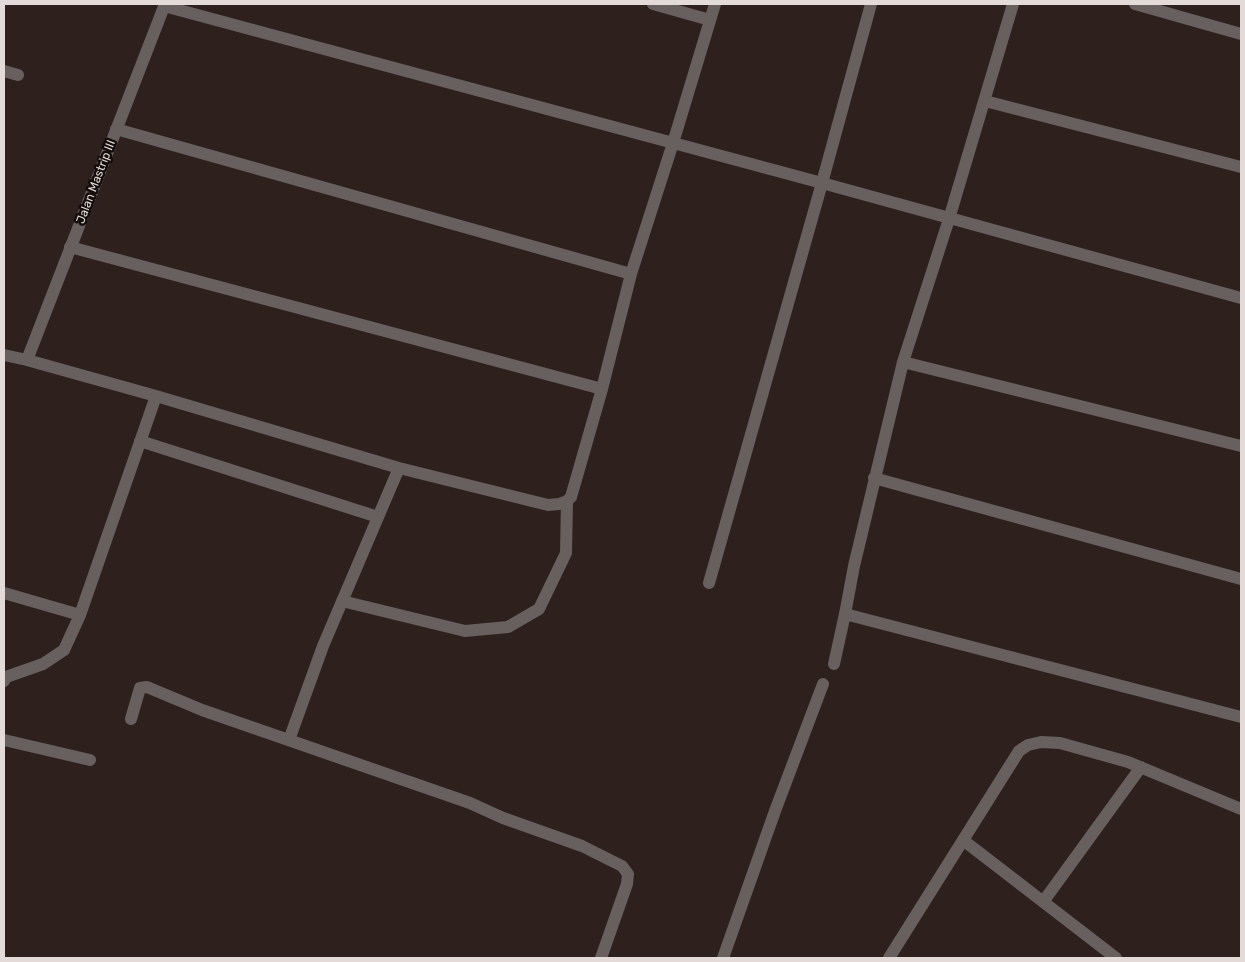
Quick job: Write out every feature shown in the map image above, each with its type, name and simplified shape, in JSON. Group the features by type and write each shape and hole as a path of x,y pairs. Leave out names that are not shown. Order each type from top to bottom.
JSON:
{"street":[{"path":"653,4 710,20"},
{"path":"4,356 27,360 156,396 399,468 548,505 567,501 571,497 602,389 631,274 715,4"},
{"path":"709,582 822,183 870,4"},
{"path":"834,664 874,478 903,362 949,219 1013,4"},
{"path":"1135,4 1241,34"},
{"path":"165,5 1241,298"},
{"name":"Jalan Mastrip III","path":"27,360 165,5"},
{"path":"4,71 18,75"},
{"path":"985,101 1241,167"},
{"path":"116,129 631,274"},
{"path":"70,247 602,389"},
{"path":"903,362 1241,446"},
{"path":"4,681 6,677 43,664 64,650 80,615 156,396"},
{"path":"140,441 378,517"},
{"path":"289,740 323,646 399,468"},
{"path":"874,478 1241,579"},
{"path":"342,601 465,631 508,627 539,610 566,554 567,501"},
{"path":"4,593 80,615"},
{"path":"845,614 1241,717"},
{"path":"723,958 775,811 823,684"},
{"path":"130,719 140,688 144,686 202,710 470,803 503,818 582,846 622,866 628,874 627,884 601,958"},
{"path":"4,740 90,760"},
{"path":"889,958 1019,751 1028,745 1041,742 1060,742 1128,762 1241,809"},
{"path":"1043,902 1141,767"},
{"path":"963,840 1116,958"}]}
